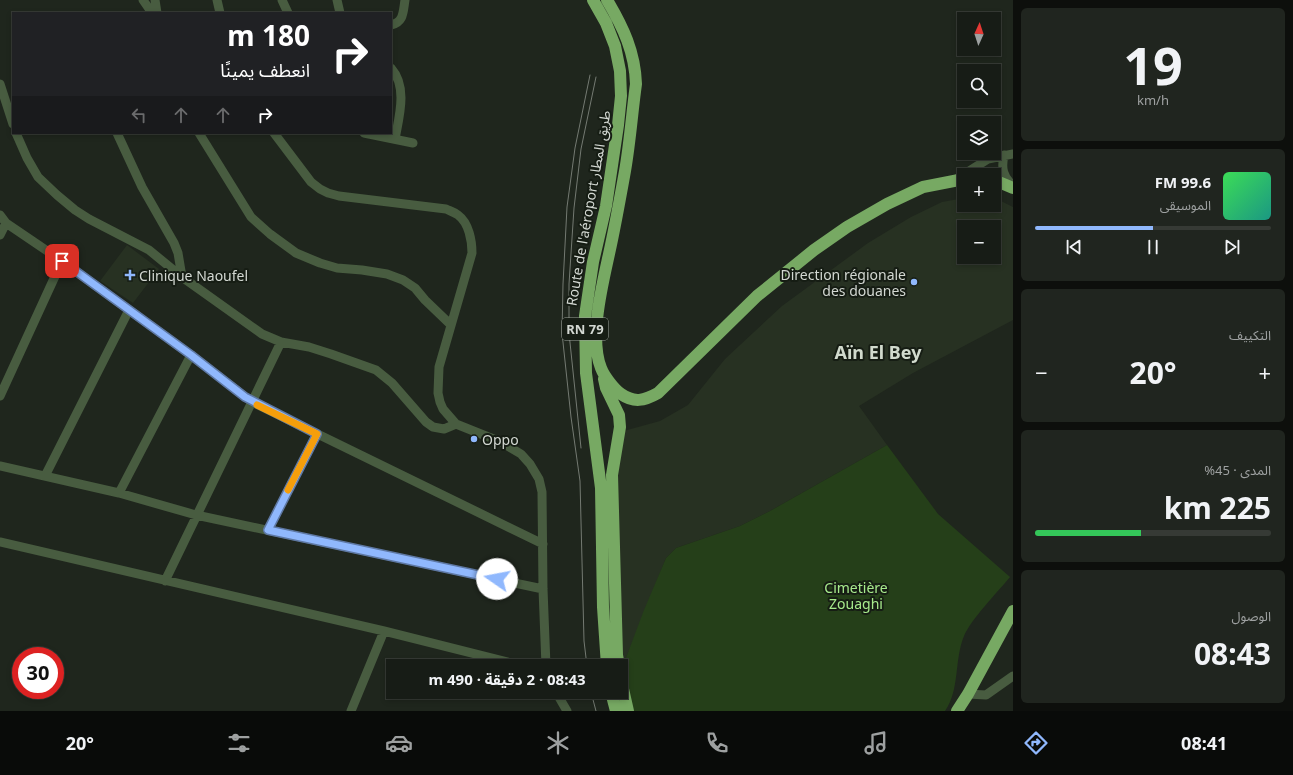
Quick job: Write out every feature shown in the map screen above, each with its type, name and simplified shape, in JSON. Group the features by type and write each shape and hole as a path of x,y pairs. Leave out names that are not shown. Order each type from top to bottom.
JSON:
{"highway":[{"name":"Route de l'aéroport طريق المطار","path":"593,0 606,24 615,46 620,71 621,96 607,198 593,262 585,316 586,373 601,488 603,607 607,659"},
{"name":"Route de l'aéroport طريق المطار","path":"607,0 625,32 635,70 636,84 626,169 598,305 597,348 601,369 612,386 631,400 650,397 658,393 694,356 757,296 814,250 847,227 887,204 923,187 957,179"},
{"path":"1001,183 1013,187"},
{"path":"601,369 606,388 619,415 620,427 612,475 618,659"},
{"path":"957,711 968,694 1013,611"},
{"path":"613,699 616,711"},
{"path":"625,699 628,711"}],"street":[{"path":"143,0 151,12"},
{"path":"155,0 157,12"},
{"path":"218,0 220,12"},
{"path":"282,0 288,12"},
{"path":"338,0 340,12"},
{"path":"392,25 398,23 401,20 405,0"},
{"path":"392,69 398,80 401,99 395,139"},
{"path":"0,84 12,121"},
{"path":"16,134 27,158 38,177 75,210 89,219 149,250 182,277 262,334 281,342 309,347 376,370 392,383 426,422 434,427 444,429 456,424"},
{"path":"117,134 142,186 174,243 178,253 182,277"},
{"path":"200,134 251,217 270,234 296,253 320,263 336,268 387,274 403,280 415,288 425,300 451,324"},
{"path":"275,134 311,182 324,191 339,196 437,206 457,214 461,218 472,241 472,253 439,367 438,393 443,409 456,424 501,442 521,454 530,464 539,479 542,492 546,659"},
{"path":"369,134 414,143"},
{"path":"975,168 988,159 1009,155"},
{"path":"1009,155 1002,166 1006,179 1013,187"},
{"path":"0,215 6,223 62,261 191,355 252,402 542,544"},
{"path":"0,235 6,223"},
{"path":"0,396 62,261"},
{"path":"45,476 129,310"},
{"path":"165,581 281,342"},
{"path":"119,493 191,355"},
{"path":"268,530 317,434"},
{"path":"0,466 119,493 196,516 543,589"},
{"path":"0,542 384,631 498,659"},
{"path":"351,711 384,631"},
{"path":"968,694 986,695 1013,676"},
{"path":"560,699 567,711"}],"shaded area":[{"path":"957,199 957,212 1001,212 1001,201 1013,207 1013,320 913,373 859,406 887,445 770,511 740,526 676,548 666,558 626,659 620,659 604,495 620,432 660,421 688,405 725,359 782,306 868,243 911,217 942,202"},
{"name":"Clinique Naoufel","path":"127,245 159,269 133,303 100,281"}],"green space":[{"name":"Cimetière Zouaghi","path":"887,445 938,514 1010,577 978,614 964,636 959,655 953,694 945,711 628,711 626,699 628,699 628,659 626,659 666,558 676,548 740,526 770,511"}],"tram line":[{"path":"586,659 584,641 580,481 571,417 562,333 567,207 575,148 590,75"},
{"path":"581,448 569,333 569,284 574,208 581,149 596,77"},
{"path":"593,699 596,711"}],"slow traffic":[{"path":"257,405 317,434 288,490"}],"place":[{"name":"Clinique Naoufel","path":"130,275"},
{"name":"Direction régionale des douanes","path":"914,282"},
{"name":"Oppo","path":"474,439"}],"district":[{"name":"Aïn El Bey","path":"878,352"}],"route":[{"path":"62,261 191,355 252,402 317,434 268,530 497,579"}]}
